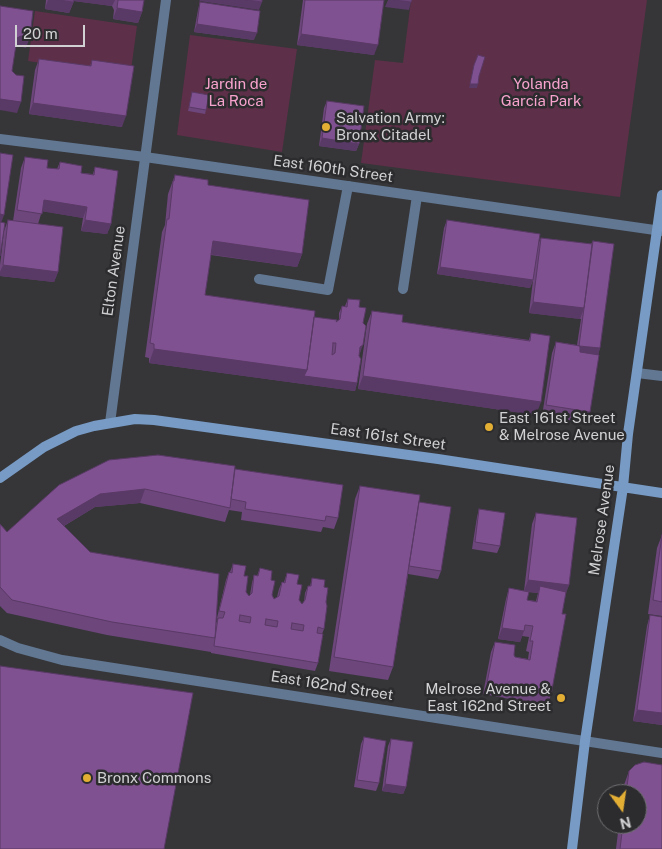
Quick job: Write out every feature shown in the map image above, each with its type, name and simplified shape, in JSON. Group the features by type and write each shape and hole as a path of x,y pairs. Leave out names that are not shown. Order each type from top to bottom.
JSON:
{"main road":[{"name":"Melrose Avenue","path":"572,849 585,741 623,487 627,439 659,231 662,195"},
{"name":"East 161st Street","path":"110,423 135,419 154,420 662,493"},
{"path":"0,478 29,456 60,438 76,431 110,423"}],"street":[{"name":"Elton Avenue","path":"110,423 166,0"},
{"name":"East 160th Street","path":"0,139 144,157 659,231"},
{"path":"259,279 328,290 348,186"},
{"path":"403,289 417,196"},
{"path":"637,372 662,376"},
{"name":"East 162nd Street","path":"0,640 18,648 62,660 662,753"}],"green space":[{"name":"Yolanda García Park","path":"411,0 647,0 620,197 361,163 375,60 403,63"},
{"path":"35,11 137,26 130,77 28,61"},
{"name":"Jardin de La Roca","path":"190,35 297,49 282,152 177,135"}],"building":[{"path":"58,0 74,0 73,2"},
{"path":"118,0 144,0 142,12 117,8"},
{"path":"246,0 262,0 262,2"},
{"path":"305,0 384,0 378,45 301,34"},
{"path":"394,0 412,0 411,2"},
{"path":"200,2 260,11 257,33 197,24"},
{"path":"0,6 33,11 30,37 21,36 17,38 12,71 16,75 24,76 21,102 0,99"},
{"path":"478,55 485,57 478,84 470,84 474,65"},
{"path":"39,59 91,66 92,60 134,66 126,116 33,103"},
{"path":"192,92 209,95 206,110 189,107"},
{"path":"327,101 364,106 359,144 322,138"},
{"path":"0,153 13,155 4,215 0,214"},
{"path":"25,157 48,160 47,168 59,169 60,162 82,166 81,173 94,175 95,167 118,171 111,224 85,220 87,207 44,200 42,214 17,210"},
{"path":"175,175 208,180 208,185 309,200 302,254 213,241 205,295 315,311 307,370 154,349 154,344 150,343"},
{"path":"8,220 63,227 58,272 3,265"},
{"path":"447,220 540,234 533,280 440,267"},
{"path":"0,222 5,223 0,256"},
{"path":"541,238 592,244 584,308 533,302"},
{"path":"593,241 614,244 600,348 579,346"},
{"path":"348,299 360,300 359,307 366,308 363,323 366,326 363,345 360,347 359,356 361,359 357,383 304,376 307,370 314,317 337,320 336,322 340,319 342,306 347,307","holes":["333,343 336,343 335,353 332,355"]},
{"path":"372,311 403,315 402,322 530,341 531,333 550,336 541,402 363,376"},
{"path":"556,342 580,346 580,352 599,355 590,412 546,405"},
{"path":"158,455 235,466 230,508 145,489 100,494 57,519 90,552 219,574 215,638 112,622 12,600 0,587 0,524 7,532 59,485 109,460"},
{"path":"235,469 343,485 338,518 326,516 325,521 245,509 246,502 231,499"},
{"path":"360,486 420,495 393,667 334,657"},
{"path":"419,502 451,507 441,571 409,566"},
{"path":"479,509 505,513 500,546 475,542"},
{"path":"536,513 577,518 569,585 528,580"},
{"path":"662,535 662,602 653,600"},
{"path":"233,564 246,566 244,576 248,576 246,592 249,596 252,593 254,575 258,576 260,568 272,571 271,580 275,581 272,595 274,599 279,596 282,582 285,583 287,573 299,575 297,584 302,585 299,600 302,604 305,600 308,586 311,586 312,578 325,580 324,587 328,588 327,606 324,629 318,627 317,633 323,634 318,663 214,646 218,618 223,618 225,612 219,611 229,572 232,573","holes":["240,615 251,617 250,623 239,621","266,619 278,621 277,627 265,625","292,623 304,625 303,631 291,629"]},
{"path":"540,586 566,592 562,614 566,614 551,695 487,683 495,642 515,645 515,657 530,660 533,641 530,641 533,626 525,625 524,631 502,628 509,588 529,592 527,600 537,602"},
{"path":"650,615 662,617 662,713 637,710"},
{"name":"Bronx Commons","path":"0,666 193,693 164,849 0,849"},
{"path":"364,737 386,741 379,783 357,780"},
{"path":"391,739 413,742 406,787 385,784"},
{"path":"644,762 662,765 662,849 620,849 622,834 647,834 647,784 627,784 629,771 635,765"}],"place":[{"name":"Salvation Army: Bronx Citadel","path":"326,127"},
{"name":"East 161st Street & Melrose Avenue","path":"489,427"},
{"name":"Melrose Avenue & East 162nd Street","path":"561,698"},
{"name":"Bronx Commons","path":"87,778"}]}
